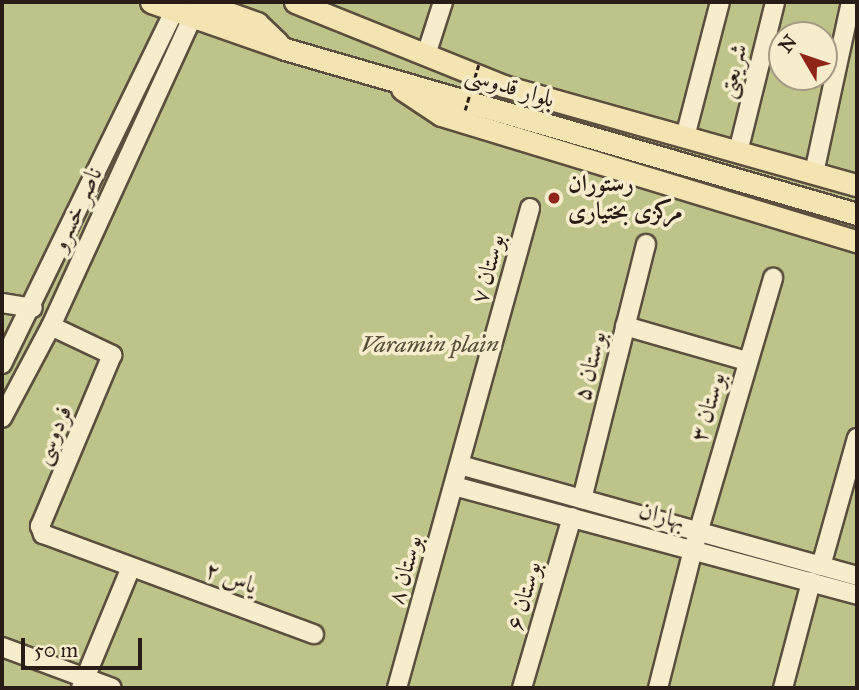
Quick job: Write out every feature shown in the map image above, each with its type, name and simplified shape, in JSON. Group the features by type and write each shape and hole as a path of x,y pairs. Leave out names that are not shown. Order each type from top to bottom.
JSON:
{"main road":[{"name":"بلوار قدوسی","path":"151,2 188,10 285,49 857,214"},
{"name":"بلوار قدوسی","path":"295,2 504,86 857,185"},
{"path":"380,75 441,115 857,241"}],"street":[{"path":"426,55 443,2"},
{"path":"685,137 720,2"},
{"name":"شریعتی","path":"738,152 775,2"},
{"path":"814,173 851,2"},
{"name":"ناصر خسرو","path":"2,364 188,10"},
{"name":"ناصر خسرو","path":"2,418 51,326 188,10"},
{"name":"بوستان ۷","path":"460,465 530,208"},
{"name":"بوستان ۵","path":"582,499 646,244"},
{"name":"بوستان ۳","path":"659,688 698,532 746,361 773,278"},
{"path":"2,303 33,307"},
{"name":"فردوسی","path":"43,534 40,526 113,355 51,326"},
{"path":"625,326 746,361"},
{"path":"821,566 857,438"},
{"name":"بوستان ۸","path":"397,688 460,465"},
{"name":"بهاران","path":"460,465 857,576"},
{"name":"بهاران","path":"454,486 857,595"},
{"name":"بوستان ۶","path":"522,688 572,517"},
{"name":"یاس ۲","path":"43,534 314,634"},
{"path":"83,683 131,567"},
{"path":"783,688 811,582"},
{"path":"2,647 83,683 112,688"}],"path":[{"path":"465,110 480,63"}],"green space":[{"name":"Varamin plain","path":"2,2 857,2 857,688 2,688"}],"place":[{"name":"رستوران مرکزی بختیاری","path":"554,198"}]}
